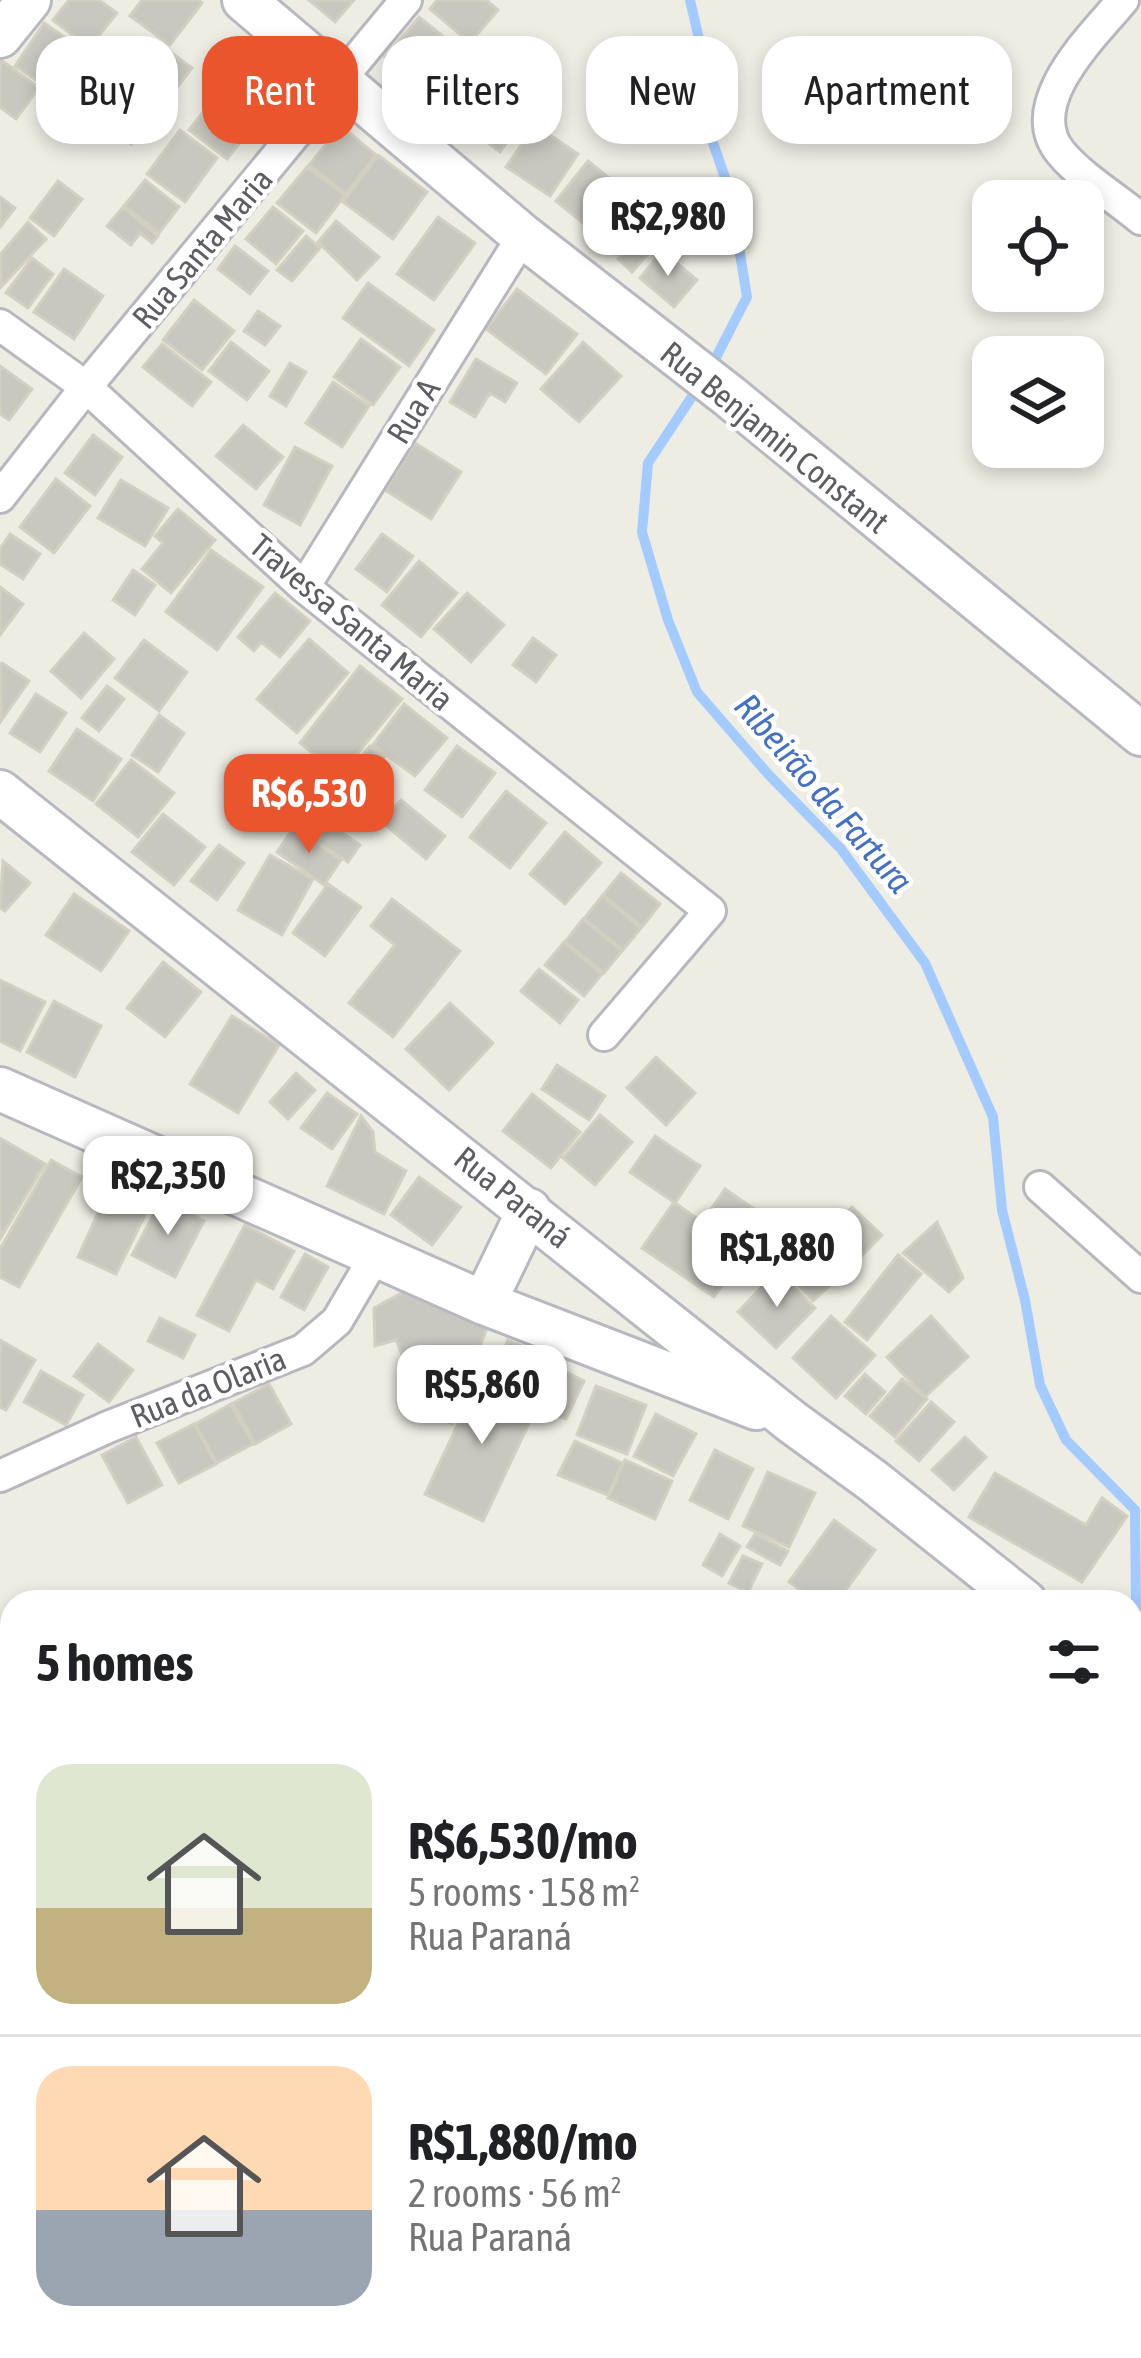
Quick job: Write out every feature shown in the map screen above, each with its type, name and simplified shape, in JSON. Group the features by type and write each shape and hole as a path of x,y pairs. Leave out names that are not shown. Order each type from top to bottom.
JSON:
{"street":[{"path":"0,35 29,0"},
{"name":"Rua Benjamin Constant","path":"244,0 288,36"},
{"name":"Rua Santa Maria","path":"358,60 406,0"},
{"path":"1123,0 1062,74 1048,112 1058,150 1141,219"},
{"name":"Rua Benjamin Constant","path":"358,94 524,236 729,396 1141,734"},
{"name":"Rua Santa Maria","path":"0,497 289,144"},
{"name":"Rua A","path":"304,587 524,236"},
{"name":"Travessa Santa Maria","path":"0,325 86,387 304,587 710,911 604,1035"},
{"name":"Rua Paraná","path":"0,792 1009,1590"},
{"path":"0,1089 484,1303 792,1422"},
{"path":"1040,1187 1141,1277"},
{"path":"484,1303 530,1210"},
{"name":"Rua da Olaria","path":"0,1477 108,1426 302,1350 338,1321 377,1253"}],"building":[{"path":"69,0 99,0 117,13 99,36 74,36 53,20"},
{"path":"142,0 202,3 177,36 158,36 130,16"},
{"path":"309,0 354,0 335,22"},
{"path":"437,0 486,0 498,10 476,36 462,36 430,9"},
{"path":"419,17 442,36 403,36"},
{"path":"44,23 63,36 36,36 36,80 15,66"},
{"path":"178,58 192,68 178,86"},
{"path":"0,59 36,86 36,92 16,119 0,107"},
{"path":"202,113 202,140 189,130"},
{"path":"178,133 217,158 185,202 147,174 170,144 178,144"},
{"path":"358,140 376,155 346,194 309,165 326,144 358,144"},
{"path":"562,143 578,154 550,196 506,167 522,144"},
{"path":"207,144 239,144 227,159"},
{"path":"378,155 427,192 393,239 343,202"},
{"path":"588,161 628,193 595,233 556,201"},
{"path":"307,167 345,195 316,233 277,203"},
{"path":"145,180 179,207 159,233 124,206"},
{"path":"58,181 82,199 54,236 30,218"},
{"path":"0,197 15,208 0,227"},
{"path":"123,207 158,236 152,243 140,233 131,245 107,226"},
{"path":"273,207 303,231 276,264 246,239"},
{"path":"619,214 637,229 616,254 598,238"},
{"path":"438,217 475,243 434,300 397,274"},
{"path":"336,221 379,257 357,280 318,242"},
{"path":"28,222 46,239 1,287 0,255"},
{"path":"649,223 664,236 632,272 618,259"},
{"path":"306,236 320,248 292,281 277,270"},
{"path":"235,246 268,271 250,294 218,269"},
{"path":"662,251 697,280 674,307 640,278"},
{"path":"32,258 53,274 28,308 6,293"},
{"path":"64,269 103,296 74,339 34,312"},
{"path":"368,283 434,330 409,366 343,318"},
{"path":"517,289 577,334 546,374 486,329"},
{"path":"194,300 234,331 202,370 163,340"},
{"path":"258,311 280,326 265,345 244,331"},
{"path":"361,339 400,367 373,405 334,377"},
{"path":"231,342 269,371 247,400 209,371"},
{"path":"583,342 621,376 579,422 541,389"},
{"path":"162,344 211,382 192,406 143,367"},
{"path":"476,359 517,383 505,402 490,393 475,417 450,402"},
{"path":"290,363 306,372 286,406 270,396"},
{"path":"0,366 32,389 9,420 0,414"},
{"path":"333,382 369,406 342,447 306,423"},
{"path":"243,425 283,457 256,489 216,456"},
{"path":"93,435 122,457 95,495 65,473"},
{"path":"415,443 461,472 431,519 385,490"},
{"path":"295,447 332,466 300,525 264,505"},
{"path":"56,479 90,506 54,553 20,527"},
{"path":"121,480 168,508 145,546 98,518"},
{"path":"178,509 215,540 171,593 142,569 163,543 155,536"},
{"path":"10,534 40,554 23,579 0,564 0,549"},
{"path":"382,534 413,556 387,592 356,569"},
{"path":"211,550 263,587 217,650 166,612"},
{"path":"419,561 457,593 421,637 382,605"},
{"path":"133,570 155,585 135,615 113,600"},
{"path":"0,587 23,604 0,635"},
{"path":"275,593 310,621 280,657 261,642 254,651 238,637"},
{"path":"467,593 504,625 471,662 434,629"},
{"path":"84,633 114,659 81,698 51,671"},
{"path":"533,638 556,655 536,682 513,665"},
{"path":"309,639 348,673 297,733 257,699"},
{"path":"144,640 187,672 159,711 115,678"},
{"path":"0,665 29,681 1,721"},
{"path":"360,666 402,699 340,775 300,743"},
{"path":"107,686 124,699 99,731 82,718"},
{"path":"36,694 66,713 40,752 10,733"},
{"path":"404,704 447,738 415,776 373,745"},
{"path":"159,715 184,733 158,772 132,755"},
{"path":"77,729 121,759 93,801 49,771"},
{"path":"370,746 384,757 364,782 349,771"},
{"path":"457,746 495,773 462,817 425,790"},
{"path":"131,760 174,793 138,837 96,804"},
{"path":"506,791 546,823 510,868 470,837"},
{"path":"401,800 445,836 426,859 382,822"},
{"path":"163,814 205,847 174,885 132,852"},
{"path":"329,824 360,845 348,862 317,842"},
{"path":"294,827 341,860 324,885 277,852"},
{"path":"565,832 601,863 565,904 530,874"},
{"path":"219,845 244,863 217,900 191,881"},
{"path":"270,855 313,879 282,935 238,910"},
{"path":"3,861 30,883 5,911 0,908"},
{"path":"621,873 660,904 642,927 603,895"},
{"path":"328,884 361,907 325,956 293,933"},
{"path":"74,894 129,931 101,971 46,935"},
{"path":"602,896 641,928 623,950 584,919"},
{"path":"392,899 460,951 393,1037 349,1003 395,945 371,926"},
{"path":"583,919 622,951 604,973 565,942"},
{"path":"564,942 602,974 584,996 545,965"},
{"path":"163,962 201,992 165,1037 127,1008"},
{"path":"539,969 578,1000 560,1023 521,991"},
{"path":"0,980 45,1002 20,1051 0,1041"},
{"path":"54,1001 101,1026 75,1077 27,1052"},
{"path":"450,1003 493,1043 449,1090 406,1049"},
{"path":"232,1016 279,1045 238,1113 190,1084"},
{"path":"656,1057 695,1093 666,1125 627,1088"},
{"path":"557,1065 605,1096 589,1120 542,1089"},
{"path":"296,1073 315,1090 288,1119 270,1102"},
{"path":"327,1093 357,1114 332,1149 301,1128"},
{"path":"532,1094 580,1132 551,1168 503,1131"},
{"path":"600,1115 632,1142 595,1185 563,1158"},
{"path":"361,1116 373,1132 375,1152 406,1171 384,1214 327,1186"},
{"path":"655,1136 700,1166 675,1203 630,1172"},
{"path":"0,1138 45,1164 0,1239"},
{"path":"51,1160 82,1177 19,1287 0,1277 0,1249"},
{"path":"419,1177 461,1207 432,1245 391,1215"},
{"path":"725,1189 769,1219 714,1297 642,1248 674,1202 702,1222"},
{"path":"108,1191 148,1209 116,1274 78,1257"},
{"path":"162,1199 204,1221 175,1277 132,1255"},
{"path":"852,1207 882,1235 856,1262 827,1235"},
{"path":"937,1222 963,1278 949,1292 903,1253"},
{"path":"245,1225 294,1251 273,1289 256,1280 229,1331 197,1315"},
{"path":"823,1234 852,1265 813,1301 784,1270"},
{"path":"305,1254 328,1267 304,1310 281,1297"},
{"path":"898,1255 921,1274 867,1340 845,1322"},
{"path":"777,1271 815,1308 776,1348 738,1312"},
{"path":"403,1292 487,1328 451,1423 398,1403 412,1379 396,1340 375,1346 374,1308"},
{"path":"831,1316 875,1355 836,1398 793,1358"},
{"path":"931,1316 968,1357 925,1397 887,1357"},
{"path":"160,1318 195,1335 183,1358 148,1341"},
{"path":"0,1340 35,1360 6,1410 0,1407"},
{"path":"508,1340 551,1359 535,1393 493,1374"},
{"path":"98,1344 133,1370 109,1402 74,1376"},
{"path":"556,1367 584,1381 566,1419 538,1409"},
{"path":"41,1371 83,1395 66,1425 24,1402"},
{"path":"482,1373 540,1400 483,1521 425,1494"},
{"path":"865,1374 885,1392 866,1414 845,1396"},
{"path":"902,1379 927,1399 895,1437 870,1416"},
{"path":"269,1384 291,1424 255,1444 233,1403"},
{"path":"596,1386 646,1405 627,1454 577,1435"},
{"path":"931,1402 954,1422 919,1461 896,1441"},
{"path":"231,1404 253,1444 217,1463 195,1424"},
{"path":"656,1414 696,1434 673,1476 634,1456"},
{"path":"194,1424 216,1464 179,1483 157,1443"},
{"path":"136,1437 162,1485 128,1503 102,1455"},
{"path":"965,1437 986,1457 954,1490 932,1470"},
{"path":"575,1441 622,1463 608,1495 558,1475"},
{"path":"715,1450 753,1469 728,1519 690,1500"},
{"path":"625,1460 672,1481 655,1519 608,1498"},
{"path":"768,1472 815,1493 789,1547 743,1526"},
{"path":"995,1473 1086,1525 1102,1498 1127,1516 1082,1582 969,1517"},
{"path":"834,1520 875,1550 846,1590 800,1590 789,1582"},
{"path":"720,1534 740,1546 722,1576 703,1565"},
{"path":"755,1534 788,1551 780,1565 747,1547"},
{"path":"743,1556 762,1564 749,1590 729,1583"}],"waterway":[{"name":"Ribeirão da Fartura","path":"690,0 703,56 703,96 730,192 747,297 709,371"},
{"name":"Ribeirão da Fartura","path":"699,386 648,463 642,532 668,620 697,692 841,849 925,963 993,1117 1002,1210 1040,1385 1066,1440 1135,1510 1136,1590"}]}
